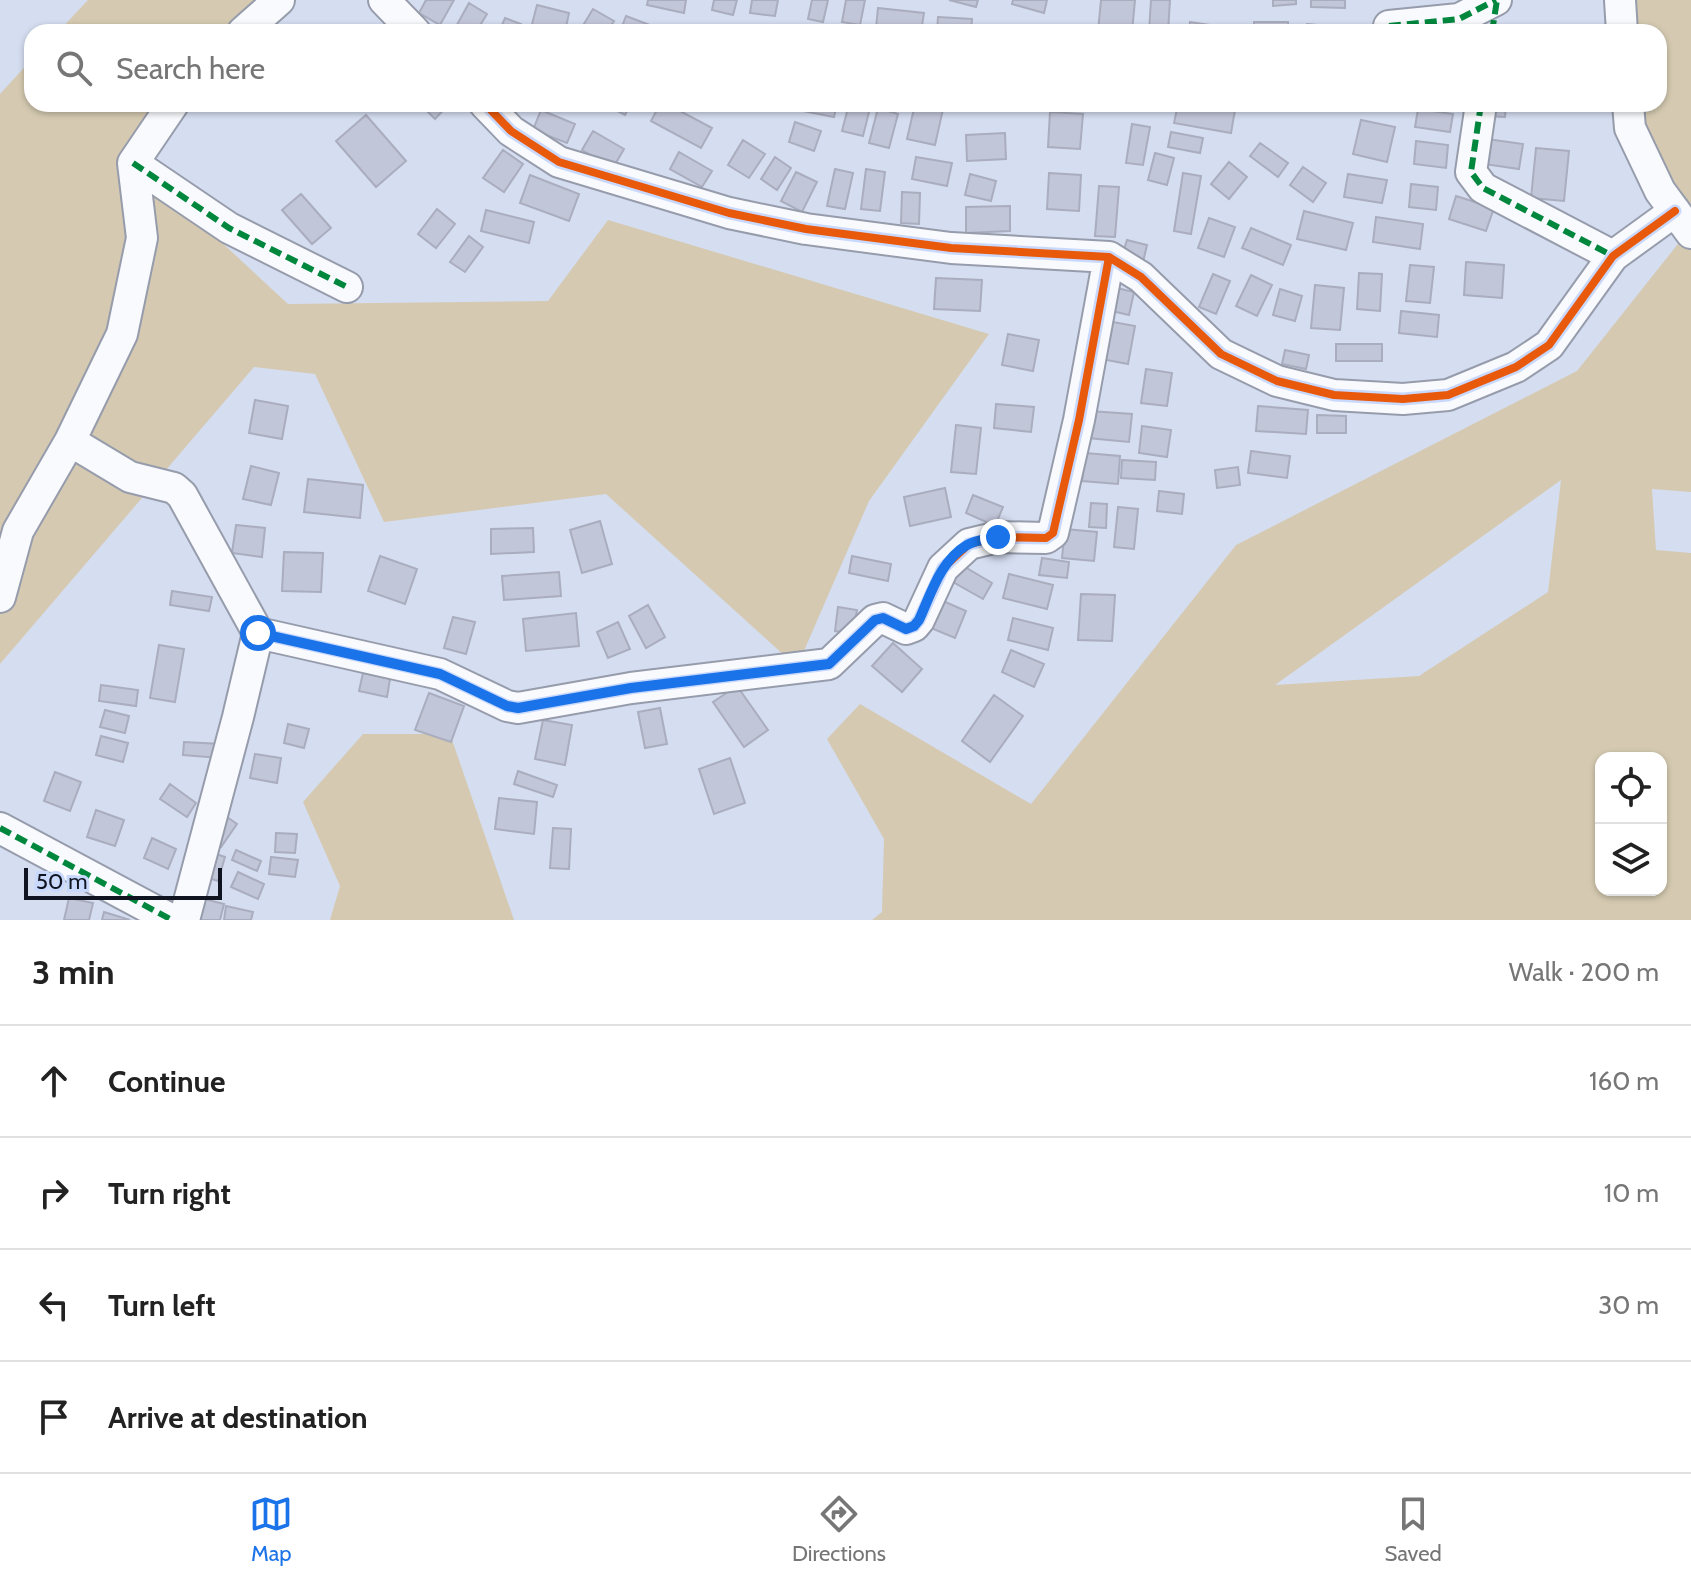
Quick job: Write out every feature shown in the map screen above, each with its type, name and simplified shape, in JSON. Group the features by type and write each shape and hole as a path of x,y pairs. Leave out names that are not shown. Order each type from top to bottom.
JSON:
{"street":[{"path":"252,24 279,0"},
{"path":"384,0 407,24"},
{"path":"1409,24 1459,19 1496,0"},
{"path":"1493,24 1496,0"},
{"path":"1620,0 1622,24"},
{"path":"0,597 18,531 70,441 122,334 142,238 133,163 168,112"},
{"path":"493,112 511,131 559,162 729,213 806,229 951,248 1109,257 1141,277 1221,354 1277,381 1334,395 1403,399 1448,395 1516,367 1549,345 1613,256 1683,222 1660,191 1630,128 1629,112"},
{"path":"1480,112 1471,172 1483,188 1613,256"},
{"path":"133,163 229,228 347,287"},
{"path":"258,633 440,674 507,706 518,708 631,688 829,664 875,620 883,618 906,629 914,626 943,568 969,544 998,537 1046,538 1053,533 1079,420 1109,257"},
{"path":"70,441 130,477 174,488 182,495 258,633 184,920"},
{"path":"0,828 172,920"}],"shaded area":[{"path":"88,0 261,0 242,24 66,24"},
{"path":"1610,0 1691,0 1691,492 1652,489 1656,550 1691,553 1691,920 872,920 882,912 884,839 827,739 860,704 1031,804 1236,545 1577,371 1681,240 1627,112 1667,112 1667,24 1614,24","holes":["1561,480 1548,592 1419,676 1275,685"]},
{"path":"24,68 24,112 174,112 135,162 288,304 548,301 608,220 989,334 869,501 797,667 606,494 384,522 315,374 254,367 0,664 0,94"},
{"path":"363,734 450,734 514,920 330,920 340,886 303,802"}],"building":[{"path":"426,0 454,0 441,24 419,13"},
{"path":"648,0 686,0 684,13 647,5"},
{"path":"714,0 737,0 733,15 712,10"},
{"path":"752,0 778,0 775,16 750,13"},
{"path":"812,0 828,0 823,22 808,19"},
{"path":"846,0 865,0 860,24 842,22"},
{"path":"949,0 978,0 976,7"},
{"path":"1013,0 1047,0 1044,13 1012,4"},
{"path":"1101,0 1135,0 1133,24 1099,24"},
{"path":"1151,0 1170,0 1168,24 1150,24"},
{"path":"1273,0 1296,0 1296,4 1273,6"},
{"path":"1311,0 1345,0 1345,8 1311,7"},
{"path":"469,3 487,14 481,24 457,24"},
{"path":"537,5 569,13 567,24 532,24"},
{"path":"878,8 924,13 922,24 876,24"},
{"path":"593,9 614,21 612,24 584,24"},
{"path":"626,16 647,24 623,24"},
{"path":"938,17 972,19 972,24 938,24"},
{"path":"505,18 521,24 502,24"},
{"path":"1254,22 1288,22 1288,24"},
{"path":"428,112 442,112 435,119"},
{"path":"540,112 575,124 567,143 533,130"},
{"path":"656,112 682,112 712,128 701,148 651,121"},
{"path":"808,112 835,112 834,117"},
{"path":"847,112 869,112 863,136 842,131"},
{"path":"877,112 898,114 889,148 869,143"},
{"path":"913,112 942,112 935,145 907,139"},
{"path":"1050,112 1083,114 1080,149 1048,147"},
{"path":"1176,112 1235,112 1231,133 1174,123"},
{"path":"1418,112 1453,114 1450,132 1415,127"},
{"path":"1486,112 1505,112 1505,117 1486,116"},
{"path":"366,115 406,161 376,187 336,141"},
{"path":"1361,120 1395,127 1387,162 1353,154"},
{"path":"795,122 821,131 814,151 789,142"},
{"path":"1132,124 1150,127 1143,165 1126,163"},
{"path":"593,131 624,149 613,168 582,150"},
{"path":"1171,132 1203,138 1200,153 1168,147"},
{"path":"1005,133 1006,159 967,161 966,135"},
{"path":"1487,139 1523,144 1519,169 1484,164"},
{"path":"743,140 765,154 749,178 728,165"},
{"path":"1416,141 1448,145 1446,168 1414,164"},
{"path":"1260,143 1288,163 1278,177 1250,156"},
{"path":"1536,148 1569,151 1564,201 1531,198"},
{"path":"503,150 523,164 504,192 483,178"},
{"path":"679,152 712,171 702,187 670,169"},
{"path":"1155,153 1174,158 1167,185 1148,180"},
{"path":"775,157 791,168 777,190 761,179"},
{"path":"916,157 952,163 947,186 912,179"},
{"path":"1229,162 1247,177 1229,199 1211,184"},
{"path":"1303,167 1326,183 1313,202 1290,185"},
{"path":"835,169 853,173 845,209 827,206"},
{"path":"866,169 885,172 880,211 861,209"},
{"path":"796,172 817,182 802,212 781,201"},
{"path":"1049,173 1081,175 1079,211 1047,209"},
{"path":"1183,173 1201,176 1191,234 1174,231"},
{"path":"970,174 996,181 991,201 965,195"},
{"path":"1348,174 1387,180 1382,203 1344,197"},
{"path":"530,175 579,194 569,221 520,203"},
{"path":"1411,184 1438,187 1436,210 1409,207"},
{"path":"1099,186 1119,187 1115,237 1095,236"},
{"path":"902,192 920,193 919,224 901,223"},
{"path":"301,194 331,228 312,244 282,210"},
{"path":"1456,196 1494,208 1486,231 1449,219"},
{"path":"1010,206 1010,231 966,233 966,207"},
{"path":"437,209 455,224 436,248 418,234"},
{"path":"486,210 534,222 529,243 481,231"},
{"path":"1304,211 1353,223 1346,250 1297,239"},
{"path":"1376,217 1423,224 1420,249 1373,242"},
{"path":"1209,218 1235,227 1224,257 1198,248"},
{"path":"1251,228 1291,245 1283,265 1242,248"},
{"path":"469,236 483,247 465,272 450,262"},
{"path":"1127,240 1147,245 1143,262 1122,256"},
{"path":"1466,262 1504,265 1502,298 1464,295"},
{"path":"1410,265 1434,267 1430,303 1406,301"},
{"path":"1359,273 1382,274 1380,311 1357,309"},
{"path":"1213,274 1230,281 1216,314 1199,307"},
{"path":"1251,275 1272,285 1257,316 1236,306"},
{"path":"936,278 982,280 980,311 934,309"},
{"path":"1315,285 1344,288 1340,330 1311,328"},
{"path":"1108,286 1134,292 1129,315 1103,309"},
{"path":"1280,289 1302,296 1295,321 1273,315"},
{"path":"1401,311 1439,315 1437,337 1399,333"},
{"path":"1102,320 1135,326 1128,364 1096,358"},
{"path":"1008,334 1039,340 1033,371 1002,365"},
{"path":"1336,344 1382,344 1382,361 1336,361"},
{"path":"1285,350 1309,355 1306,369 1282,364"},
{"path":"1146,369 1172,373 1167,406 1141,403"},
{"path":"255,400 288,406 282,439 249,433"},
{"path":"996,404 1034,407 1031,432 994,428"},
{"path":"1258,406 1308,410 1306,434 1256,431"},
{"path":"1090,411 1132,414 1129,442 1088,438"},
{"path":"1317,415 1346,416 1346,433 1317,433"},
{"path":"956,425 981,428 976,474 951,472"},
{"path":"1142,426 1171,430 1167,457 1139,453"},
{"path":"1251,451 1290,456 1287,478 1248,473"},
{"path":"1085,453 1120,456 1118,484 1082,481"},
{"path":"1122,460 1156,462 1155,480 1121,478"},
{"path":"251,466 279,473 271,505 243,499"},
{"path":"1238,467 1240,485 1217,488 1215,470"},
{"path":"308,479 363,485 360,518 304,512"},
{"path":"945,488 951,517 910,526 904,497"},
{"path":"1159,491 1184,494 1182,514 1157,511"},
{"path":"973,495 1003,507 995,526 966,513"},
{"path":"1091,503 1107,504 1106,528 1089,527"},
{"path":"1118,507 1138,509 1134,549 1114,547"},
{"path":"600,521 612,564 582,573 570,530"},
{"path":"236,525 265,528 262,557 232,553"},
{"path":"533,528 534,552 491,554 491,529"},
{"path":"1065,529 1097,532 1094,561 1062,558"},
{"path":"284,552 323,553 321,592 282,591"},
{"path":"380,556 417,569 405,604 368,591"},
{"path":"852,556 891,564 888,581 849,573"},
{"path":"1042,558 1069,562 1067,578 1039,575"},
{"path":"955,561 992,583 983,599 946,578"},
{"path":"559,572 561,596 504,600 502,576"},
{"path":"1009,574 1053,585 1047,609 1003,598"},
{"path":"172,591 212,597 209,611 170,605"},
{"path":"1081,594 1115,595 1112,641 1078,640"},
{"path":"943,601 966,611 955,638 931,628"},
{"path":"648,605 665,637 646,648 629,616"},
{"path":"838,607 857,610 853,633 835,631"},
{"path":"576,613 579,646 526,651 523,619"},
{"path":"453,617 475,622 466,654 444,648"},
{"path":"1013,618 1053,628 1048,650 1008,640"},
{"path":"618,622 630,649 608,658 597,632"},
{"path":"893,643 922,669 902,692 872,666"},
{"path":"159,645 184,649 175,702 150,698"},
{"path":"1011,650 1044,664 1034,687 1002,672"},
{"path":"363,673 390,679 387,697 359,691"},
{"path":"101,685 138,690 136,706 99,701"},
{"path":"737,686 768,730 744,747 713,702"},
{"path":"429,693 464,706 451,742 415,730"},
{"path":"994,695 1023,716 990,762 962,741"},
{"path":"660,708 667,744 645,748 638,712"},
{"path":"105,710 129,716 125,733 100,727"},
{"path":"543,720 572,725 565,765 535,759"},
{"path":"288,724 309,729 304,748 284,743"},
{"path":"101,736 128,743 123,762 96,755"},
{"path":"184,742 221,744 220,758 183,755"},
{"path":"255,754 281,758 277,783 250,778"},
{"path":"730,758 745,803 714,814 699,769"},
{"path":"518,771 557,785 553,797 514,784"},
{"path":"55,772 81,782 70,811 44,801"},
{"path":"170,784 196,803 187,817 160,799"},
{"path":"499,798 537,802 534,834 495,829"},
{"path":"96,810 124,820 115,846 87,837"},
{"path":"227,817 237,824 221,847 211,840"},
{"path":"553,828 571,829 569,869 550,868"},
{"path":"276,833 297,834 295,853 275,852"},
{"path":"152,838 176,849 168,869 144,858"},
{"path":"236,850 261,861 257,871 232,860"},
{"path":"210,852 225,857 218,881 202,876"},
{"path":"271,857 298,860 295,877 269,874"},
{"path":"238,872 264,884 258,899 231,887"},
{"path":"69,898 93,903 89,920 64,920"},
{"path":"200,898 224,904 220,920 195,920"},
{"path":"226,906 253,912 251,920 224,920"},
{"path":"104,912 130,920 102,920"}],"marked path":[{"path":"1409,24 1459,19 1496,0"},
{"path":"1493,24 1497,0"},
{"path":"1480,112 1471,172 1483,188 1613,256"},
{"path":"133,163 229,228 347,287"},
{"path":"0,828 172,920"}],"cycle path":[{"path":"493,112 511,131 559,162 729,213 806,229 951,248 1109,257 1141,277 1221,354 1277,381 1334,395 1403,399 1448,395 1516,367 1549,345 1613,256 1675,211"},
{"path":"258,633 440,674 507,706 518,708 631,688 829,664 875,620 883,618 906,629 914,626 943,568 969,544 998,537 1046,538 1053,533 1079,420 1109,257"}],"route":[{"path":"258,633 440,674 507,706 518,708 631,688 829,664 875,620 883,618 906,629 914,626 943,568 955,554 969,544 998,537"}]}
